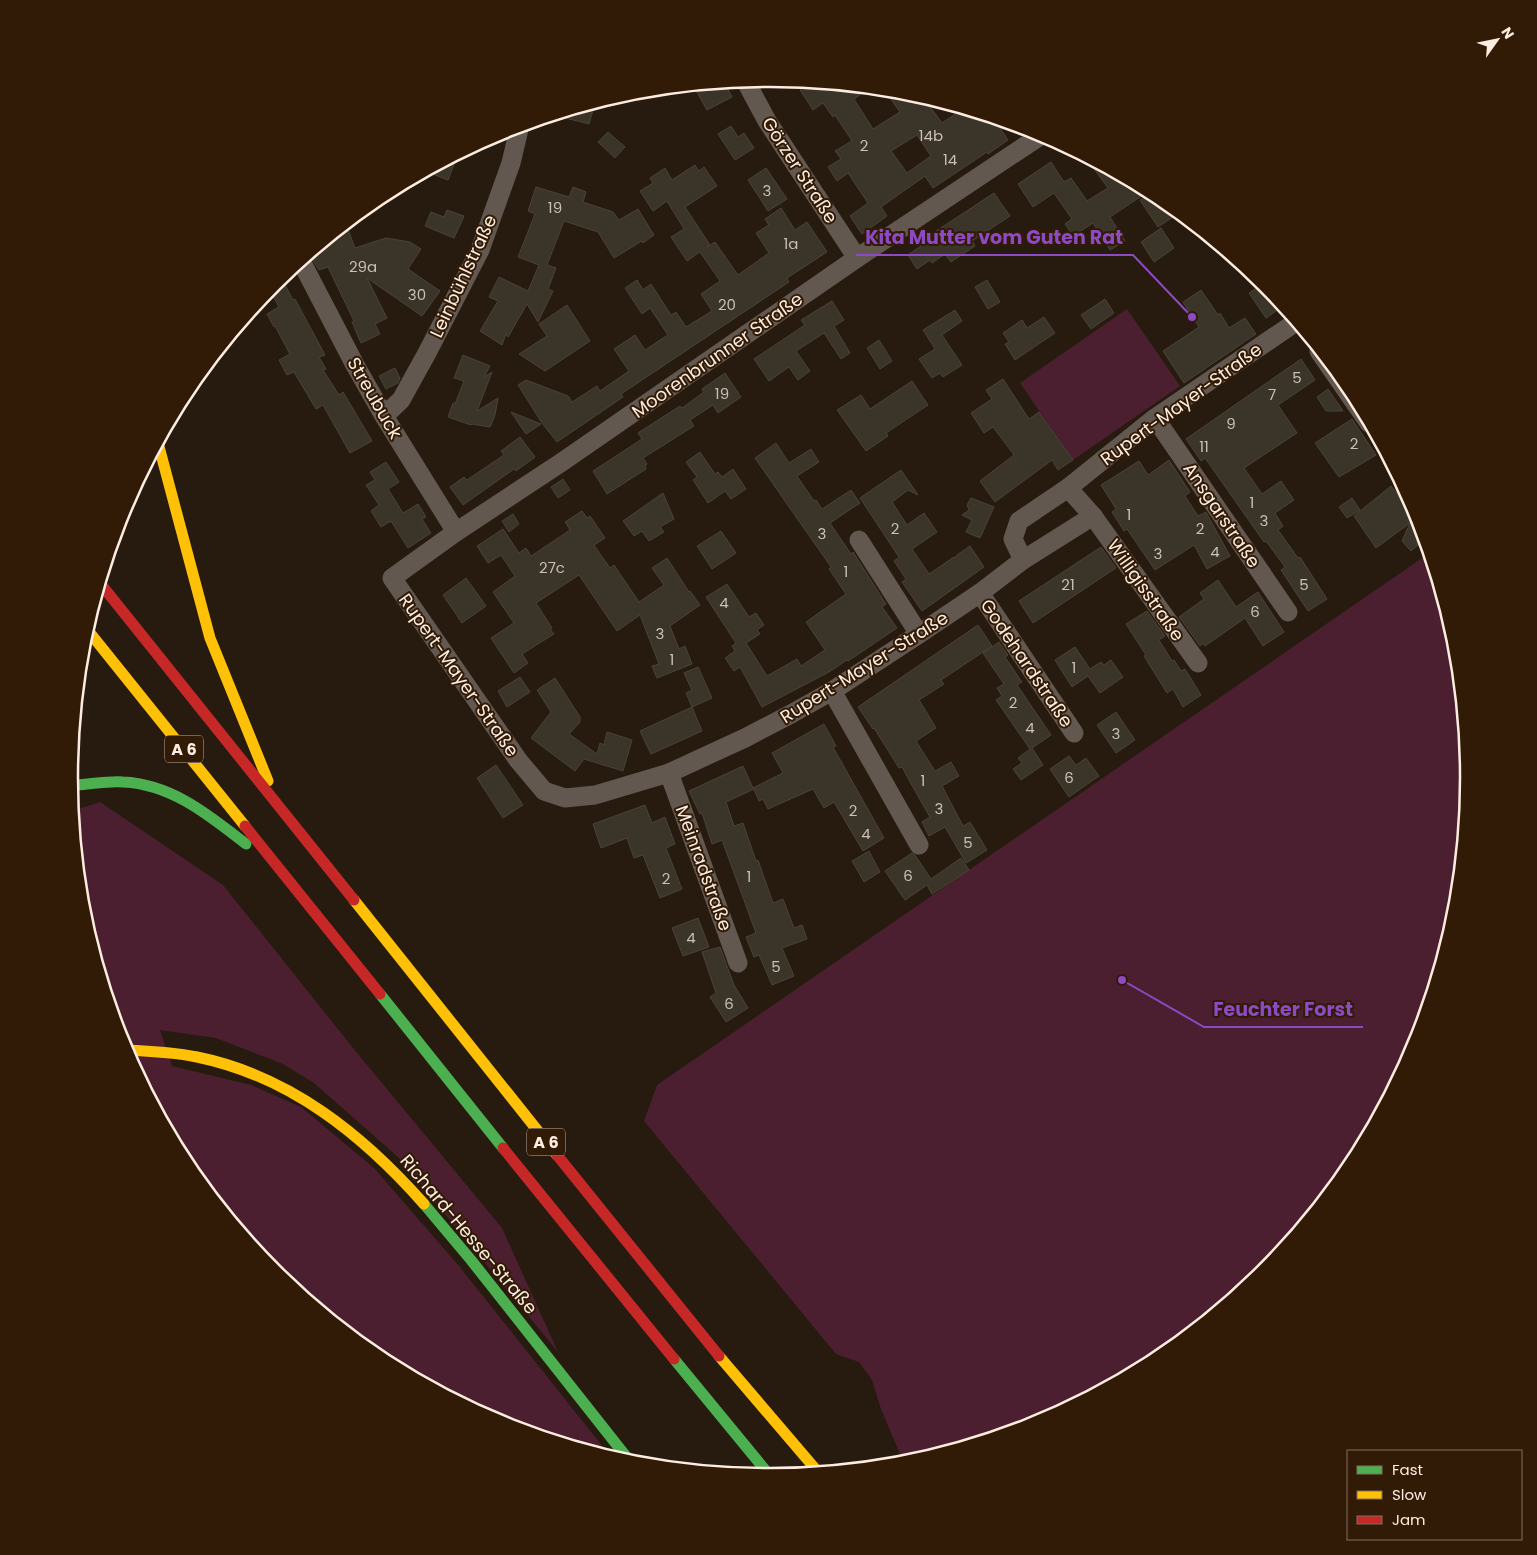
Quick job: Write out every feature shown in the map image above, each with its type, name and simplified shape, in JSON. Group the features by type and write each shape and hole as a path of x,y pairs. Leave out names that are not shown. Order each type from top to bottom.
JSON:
{"main road":[{"path":"160,451 210,638 279,808"},
{"name":"A 6","path":"104,588 668,1294 814,1467"},
{"name":"A 6","path":"93,636 618,1292 764,1468"},
{"path":"78,785 125,782 147,785 171,793 197,807 281,871"},
{"name":"Richard-Hesse-Straße","path":"134,1050 188,1054 248,1071 303,1097 350,1131 385,1161 433,1213 623,1452"}],"street":[{"name":"Görzer Straße","path":"749,87 767,121 857,258"},
{"name":"Leinbühlstraße","path":"384,416 401,400 480,250 511,163 518,134"},
{"name":"Moorenbrunner Straße","path":"392,578 456,532 562,462 857,258 1034,140"},
{"name":"Streubuck","path":"304,267 384,416 456,532"},
{"name":"Rupert-Mayer-Straße","path":"1023,560 1013,539 1019,521 1068,488 1155,418 1291,325"},
{"name":"Ansgarstraße","path":"1155,418 1288,612"},
{"path":"1068,488 1093,516"},
{"name":"Rupert-Mayer-Straße","path":"392,578 518,760 544,791 565,798 595,795 669,773 745,738 832,691 980,593 1023,560 1093,516"},
{"name":"Willigisstraße","path":"1093,516 1198,663"},
{"path":"859,540 920,634"},
{"name":"Godehardstraße","path":"980,593 1074,733"},
{"path":"832,691 918,845"},
{"name":"Meinradstraße","path":"669,773 738,964"}],"shaded area":[{"path":"1127,309 1180,386 1073,460 1020,383"},
{"path":"1424,557 1436,599 1454,687 1460,778 1454,868 1436,956 1423,1000 1407,1042 1367,1123 1317,1198 1257,1266 1224,1297 1189,1326 1152,1352 1114,1376 1033,1416 991,1432 947,1445 901,1455 881,1409 872,1380 859,1362 836,1354 644,1121 657,1085"},
{"path":"100,802 223,885 353,1048 502,1228 558,1352 398,1157 314,1083 283,1064 216,1038 160,1030 172,1066 251,1085 301,1107 374,1168 459,1266 604,1448 546,1432 504,1416 423,1376 385,1352 348,1326 313,1297 249,1233 220,1198 170,1123 130,1042 114,1000 91,912 83,868 79,809"}],"building":[{"path":"727,88 732,97 707,110 696,90"},
{"path":"804,88 859,92 860,95 854,99 873,129 900,112 890,98 930,106 942,123 957,113 991,123 1001,127 1000,128 1008,140 933,188 925,176 881,207 887,216 862,234 850,216 868,203 848,173 837,181 828,167 841,159 835,151 852,141 835,115 833,117 823,103 813,110 800,90","holes":["917,135 931,156 907,173 891,151"]},
{"path":"593,109 589,124 564,118"},
{"path":"731,126 738,137 744,133 754,148 735,160 718,134"},
{"path":"608,132 625,147 615,158 598,142"},
{"path":"455,162 448,180 433,174"},
{"path":"1051,162 1064,182 1071,178 1087,201 1108,188 1094,168 1141,196 1110,217 1125,241 1110,250 1093,223 1073,236 1065,224 1072,219 1054,193 1033,207 1018,184"},
{"path":"695,165 699,171 704,167 717,186 685,207 710,245 707,247 715,242 738,275 769,253 756,233 769,225 765,219 781,208 795,230 807,222 827,252 787,278 789,282 621,394 623,397 557,442 542,423 518,385 526,380 568,396 572,402 597,386 600,391 629,371 614,349 635,335 645,350 668,335 650,308 642,314 625,288 637,280 643,290 651,284 671,315 676,312 686,327 712,311 701,294 720,281 700,252 687,261 671,237 684,229 667,201 653,211 640,191 653,183 650,178 665,168 672,180"},
{"path":"766,168 787,199 768,211 748,180"},
{"path":"536,187 569,197 573,187 586,192 583,202 613,212 619,220 638,209 654,235 614,258 598,232 564,221 547,265 556,268 548,289 553,291 538,322 527,304 508,337 506,334 502,345 480,331 498,301 489,297 499,277 528,291 539,265 518,257 535,214 528,211"},
{"path":"994,193 1010,216 972,241 975,246 951,262 945,254 932,263 930,260 917,269 908,255 921,246 918,243"},
{"path":"1144,198 1172,217 1158,227 1140,200"},
{"path":"447,210 464,216 454,238 425,226 431,212 444,217"},
{"path":"1161,228 1174,248 1154,262 1141,242"},
{"path":"348,229 355,248 386,238 410,242 421,249 408,269 440,291 422,316 367,278 387,318 375,324 380,334 361,343 352,322 354,321 328,267 319,270 312,259"},
{"path":"987,280 1000,302 988,309 975,287"},
{"path":"285,284 293,300 295,299 325,355 319,357 326,369 323,370 339,395 343,392 372,441 350,453 323,405 316,409 294,372 287,375 279,360 290,354 267,314 279,307 273,296"},
{"path":"1256,288 1277,310 1266,318 1249,293"},
{"path":"1201,290 1218,315 1220,313 1229,328 1245,318 1256,334 1184,383 1163,351 1199,327 1183,302"},
{"path":"1105,299 1114,313 1091,329 1081,315"},
{"path":"832,301 844,320 834,326 850,353 841,359 824,333 796,351 810,371 798,380 789,367 769,381 754,359 805,325 801,320"},
{"path":"567,305 590,341 545,371 519,354 547,336 539,324"},
{"path":"955,310 962,321 942,335 962,365 943,377 940,373 932,378 919,359 935,349 923,330"},
{"path":"1044,317 1055,333 1015,360 1005,344 1009,342 1003,333 1022,320 1027,328"},
{"path":"879,340 892,361 880,369 867,348"},
{"path":"463,355 490,366 484,377 492,372 477,411 498,398 495,415 490,427 471,425 448,417 464,381 454,378"},
{"path":"1301,359 1315,380 1278,405 1297,433 1244,468 1262,494 1281,481 1294,500 1275,513 1283,526 1278,530 1298,558 1300,557 1327,599 1308,611 1281,570 1285,567 1266,541 1264,542 1205,458 1201,461 1186,439"},
{"path":"395,368 400,378 398,383 386,389 379,376"},
{"path":"725,373 741,397 718,413 713,405 690,420 694,426 643,458 647,464 645,466 646,469 607,494 593,471 642,439 638,433 680,406 682,408 704,392 702,389"},
{"path":"1003,379 1029,419 1039,412 1073,460 1058,470 1052,460 995,502 980,481 1014,455 993,427 984,433 971,413 992,399 986,390"},
{"path":"912,381 928,405 886,433 888,436 866,451 837,410 861,395 870,409"},
{"path":"1328,389 1343,411 1326,411 1317,397"},
{"path":"511,412 541,424 526,434"},
{"path":"1352,419 1376,455 1339,477 1315,443"},
{"path":"520,437 535,457 516,471 514,469 463,505 450,487 464,477 467,480 504,455 501,451"},
{"path":"776,443 789,463 811,449 819,462 797,476 814,501 816,500 822,509 851,490 860,503 830,523 851,554 853,552 886,604 882,607 897,628 848,661 762,707 740,667 734,671 725,658 735,651 732,646 736,643 706,597 727,584 749,617 756,613 764,625 757,630 760,634 746,643 767,676 797,659 801,666 825,650 806,622 846,594 829,569 831,567 755,458"},
{"path":"700,452 715,474 718,472 722,477 733,469 746,489 731,499 725,491 708,503 693,480 697,477 686,462"},
{"path":"1169,460 1190,492 1185,496 1198,516 1206,512 1230,556 1207,569 1194,545 1155,570 1127,529 1124,531 1112,512 1116,509 1101,485 1139,461 1148,475"},
{"path":"386,462 399,482 388,489 403,513 418,504 426,517 422,519 431,533 408,548 391,521 381,527 371,511 379,505 366,485 375,480 370,472"},
{"path":"901,470 918,495 908,490 892,502 907,525 924,513 937,532 912,549 929,574 970,546 984,567 922,611 902,582 906,579 894,561 899,557 860,498"},
{"path":"563,479 570,490 558,498 551,487"},
{"path":"1391,486 1399,496 1419,544 1411,551 1402,541 1410,523 1376,548 1354,516"},
{"path":"663,493 674,519 660,527 664,532 649,541 642,531 634,536 623,521"},
{"path":"971,498 994,507 980,538 966,532 972,520 962,515 969,510 967,505"},
{"path":"1352,498 1360,510 1347,518 1339,507"},
{"path":"582,511 587,518 590,516 605,538 594,545 610,568 614,565 639,602 664,585 652,568 667,558 689,592 700,605 670,626 679,649 685,646 692,664 657,678 652,666 659,664 640,615 617,631 579,575 536,603 554,634 522,654 528,663 514,673 491,638 514,623 493,592 515,576 501,555 488,563 477,546 503,529 519,553 526,548 531,556 570,530 565,522"},
{"path":"513,514 519,524 509,532 502,521"},
{"path":"721,531 736,553 712,569 697,546"},
{"path":"1101,547 1116,568 1033,623 1019,601"},
{"path":"466,578 486,606 462,623 443,595"},
{"path":"1218,580 1236,607 1258,592 1284,632 1263,646 1245,618 1205,646 1203,643 1200,646 1179,617 1204,599 1200,593"},
{"path":"1147,611 1165,636 1159,640 1172,661 1174,660 1181,671 1185,669 1201,695 1183,707 1173,689 1167,693 1126,624"},
{"path":"978,625 992,646 941,680 944,684 919,700 936,728 916,741 935,771 951,762 959,776 942,786 963,826 970,822 987,850 966,863 945,827 929,836 922,822 930,817 902,767 899,768 874,728 858,707"},
{"path":"999,642 1008,655 1005,657 1022,682 1017,685 1051,735 1032,748 1043,765 1021,780 1013,769 1022,763 1018,758 1030,749 996,700 1002,696 997,688 1004,684 983,653"},
{"path":"1075,647 1090,669 1101,662 1104,665 1111,660 1123,677 1100,693 1088,676 1072,687 1055,660"},
{"path":"698,667 712,698 692,707 686,693 692,690 684,673"},
{"path":"520,677 530,692 507,707 498,691"},
{"path":"555,678 580,717 580,722 569,734 597,754 600,743 604,745 607,732 632,740 623,771 584,759 575,771 531,738 551,712 537,690"},
{"path":"692,707 702,731 651,754 640,731"},
{"path":"1116,712 1135,740 1116,753 1097,725"},
{"path":"824,724 836,746 833,747 884,838 863,851 834,802 824,808 813,789 768,809 763,799 759,801 754,789 726,802 734,826 743,823 773,903 783,899 794,928 802,925 807,939 782,948 794,976 772,985 759,955 754,957 746,937 756,933 722,840 712,844 702,813 700,814 689,791 743,766 753,788 783,773 772,753"},
{"path":"1069,756 1076,765 1086,758 1099,776 1069,797 1050,769"},
{"path":"496,765 523,805 503,818 477,778"},
{"path":"645,805 652,823 665,817 675,844 666,848 682,889 660,898 643,855 634,858 627,838 601,848 593,824"},
{"path":"869,851 880,872 864,882 852,861"},
{"path":"912,853 931,879 961,858 969,870 932,894 927,885 905,900 885,871"},
{"path":"698,918 709,947 683,956 672,928"},
{"path":"720,947 734,985 748,1008 726,1022 710,997 716,993 702,952"}],"traffic: fast":[{"path":"78,785 117,782 141,784 158,789 189,803 246,844"},
{"path":"380,994 503,1148"},
{"path":"424,1204 471,1260 623,1452"},
{"path":"674,1359 764,1468"}],"traffic: slow":[{"path":"160,451 210,638 268,781"},
{"path":"93,636 245,826"},
{"path":"354,900 557,1155"},
{"path":"134,1051 197,1057 231,1066 263,1078 294,1094 350,1132 401,1179 424,1204"},
{"path":"719,1356 814,1467"}],"traffic: jam":[{"path":"104,588 354,900"},
{"path":"245,826 380,994"},
{"path":"503,1148 674,1359"},
{"path":"557,1155 719,1356"}],"place":[{"name":"Kita Mutter vom Guten Rat","path":"1192,317"},
{"name":"Feuchter Forst","path":"1122,980"}]}
